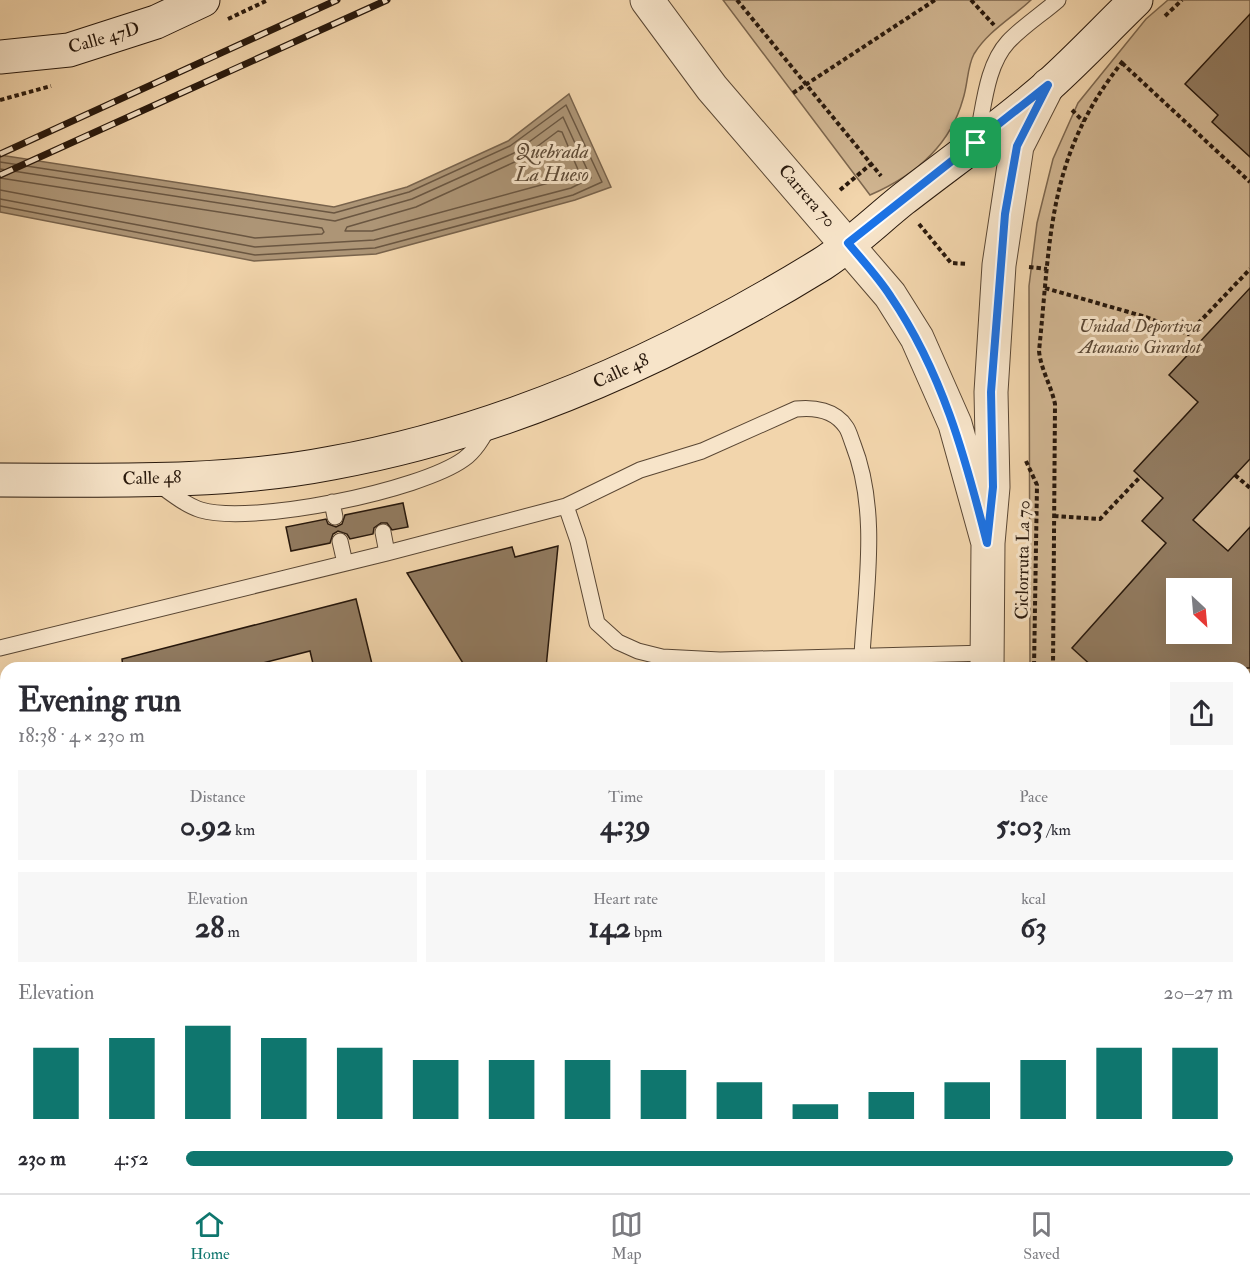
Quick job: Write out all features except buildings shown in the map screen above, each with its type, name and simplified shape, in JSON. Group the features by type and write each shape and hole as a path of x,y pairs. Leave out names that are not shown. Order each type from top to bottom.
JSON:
{"main road":[{"name":"Calle 47D","path":"0,57 69,50 156,22 203,0"},
{"name":"Carrera 70","path":"647,0 712,88 848,243 890,295 917,338 955,424 987,543"},
{"name":"Calle 48","path":"0,480 257,474 331,464 416,446 490,425 614,376 716,324 825,262 1048,85 1136,0"},
{"name":"Carrera 70","path":"987,660 987,543 993,487 991,392 999,265 1017,146 1048,85"}],"lane":[{"path":"976,143 992,69 1009,42 1058,0"},
{"path":"0,648 387,553 566,506 640,470 702,451 796,409 809,407 829,412 846,426 859,460 865,492 868,544 862,655"},
{"path":"151,478 183,501 203,511 334,510 377,501 464,459 475,449 490,425"},
{"path":"566,506 578,541 597,622 618,642 662,657 787,659 862,655 987,660"},
{"path":"383,532 387,553"},
{"path":"340,541 345,563"}],"path":[{"path":"737,0 951,263 1047,269"},
{"path":"793,93 935,0"},
{"path":"970,0 1009,42"},
{"path":"1160,21 1182,0"},
{"path":"1053,662 1055,404 1052,389 1041,365 1039,351 1050,225 1064,165 1088,111 1129,54"},
{"path":"1122,63 1250,182"},
{"path":"1045,288 1146,317 1188,334 1250,269"},
{"name":"Ciclorruta La 70","path":"1022,454 1038,485 1034,662"},
{"path":"1235,475 1250,488"},
{"path":"1054,516 1100,519 1140,477"}],"green space":[{"path":"723,0 1031,0 993,32 974,54 957,116 939,145 915,169 870,195"},
{"name":"Unidad Deportiva Atanasio Girardot","path":"1168,0 1250,0 1250,662 1030,662 1029,286 1037,223 1053,159 1078,103 1146,19"}],"water":[{"name":"Quebrada La Hueso","path":"569,94 611,187 575,200 376,254 254,261 0,212 0,155 334,207 407,187 508,141"}],"railway":[{"path":"0,154 337,0"},
{"path":"0,175 387,0"}],"route":[{"path":"1048,85 1017,146 1005,214 999,265 991,392 993,487 987,543 955,424 937,380 917,338 890,295 848,243 976,143 1048,85"}]}
